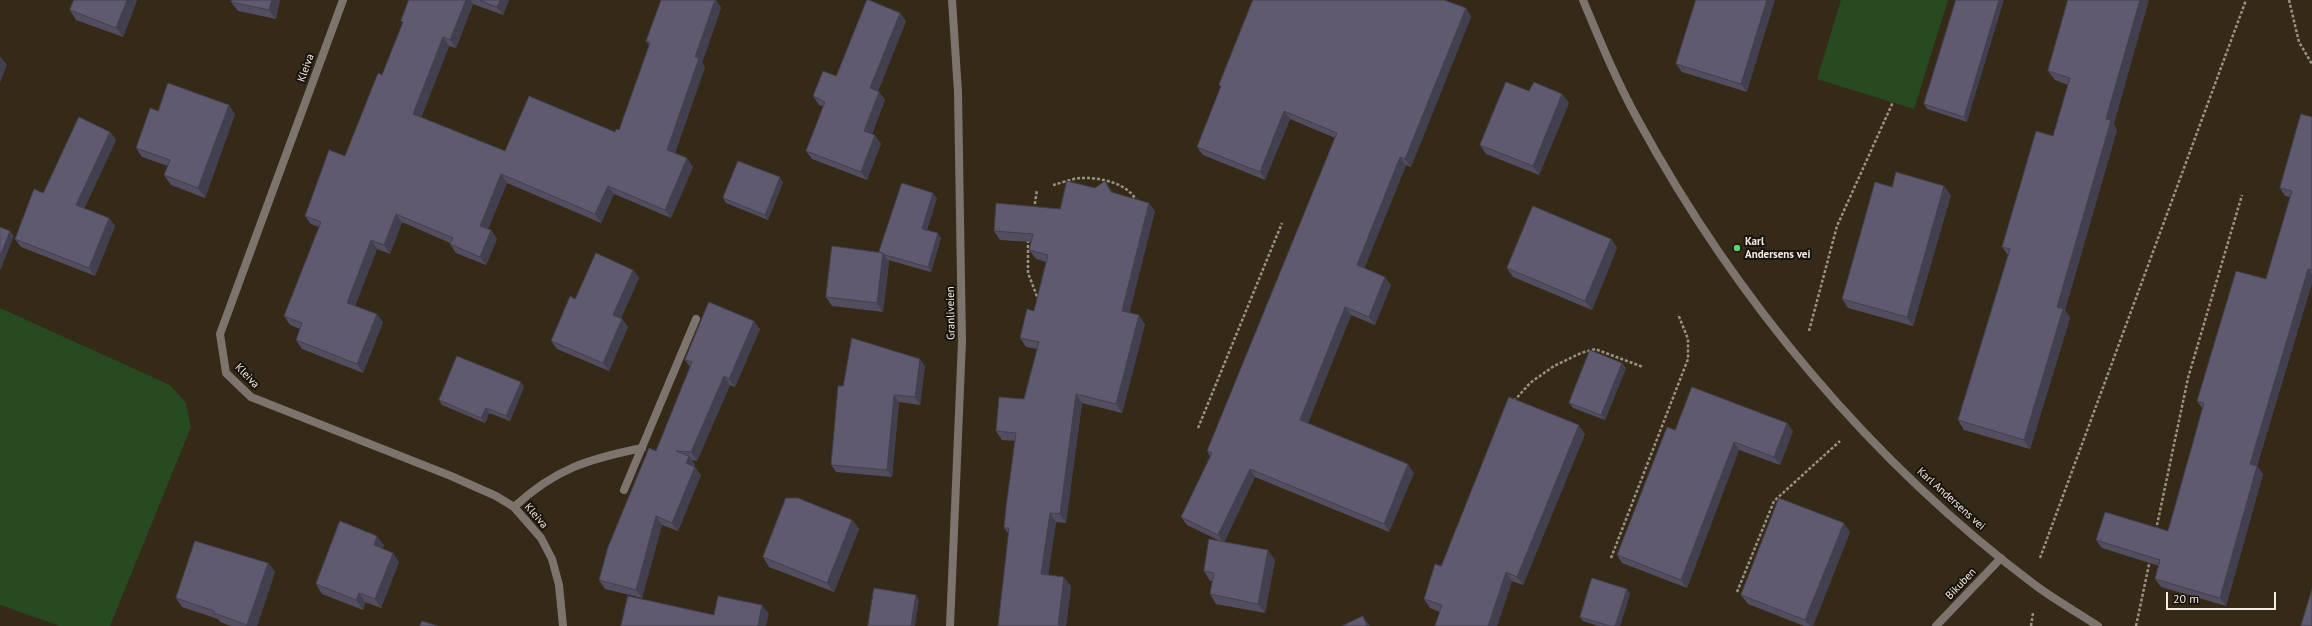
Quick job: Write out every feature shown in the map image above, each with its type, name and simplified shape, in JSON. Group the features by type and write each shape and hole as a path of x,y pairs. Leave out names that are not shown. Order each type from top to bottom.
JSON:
{"street":[{"name":"Kleiva","path":"343,0 220,334 226,372 251,397 451,476 496,496 514,507 541,538 552,559 559,585 563,626"},
{"name":"Granliveien","path":"950,626 962,341 958,92 952,0"},
{"name":"Karl Andersens vei","path":"1584,0 1610,62 1637,119 1676,187 1730,270 1795,356 1858,424 1924,490 2001,558 2036,586 2098,626"},
{"path":"624,490 696,319"},
{"path":"514,507 535,488 567,468 608,454 642,448"},
{"name":"Bikuben","path":"1936,626 2001,558"}],"path":[{"path":"2031,626 2040,557 2246,0"},
{"path":"2290,0 2299,42 2312,64"},
{"path":"1795,356 1808,337 1837,226 1892,102"},
{"path":"1053,185 1080,178 1105,181 1121,185 1134,196 1137,202"},
{"path":"1034,212 1037,190"},
{"path":"2156,531 2188,378 2242,195"},
{"path":"1198,428 1282,223"},
{"path":"1030,233 1027,247 1028,273 1039,300"},
{"path":"1611,558 1688,359 1688,340 1678,314"},
{"path":"1512,403 1530,383 1554,366 1580,353 1595,349 1643,367"},
{"path":"1737,592 1774,501 1858,424"},
{"path":"2136,626 2151,554"}],"green space":[{"path":"1841,0 1948,0 1914,109 1817,79"},
{"path":"0,308 170,385 186,403 191,427 110,626 60,626 0,605"}],"building":[{"path":"74,0 127,0 116,28 70,10"},
{"path":"232,0 272,0 269,10 231,2"},
{"path":"409,0 466,0 450,40 443,37 413,114 505,151 529,96 615,132 616,129 619,130 650,43 646,41 661,0 715,0 695,57 699,58 667,150 687,158 665,210 608,186 595,214 501,174 480,226 491,230 480,257 450,244 453,238 396,214 384,245 371,240 347,303 377,314 357,364 296,340 302,323 284,316 321,222 305,216 329,150 345,156 378,73 382,75 403,22 401,21"},
{"path":"480,0 500,0 497,7"},
{"path":"867,0 900,13 870,88 879,92 864,131 875,135 861,172 806,151 825,102 813,96 823,71 836,76"},
{"path":"1253,0 1444,0 1466,8 1405,159 1400,157 1357,265 1385,277 1369,317 1345,307 1300,420 1408,464 1384,524 1250,469 1218,535 1181,517 1212,453 1207,451 1337,133 1284,111 1260,172 1197,147 1221,86 1219,85"},
{"path":"1696,0 1767,0 1741,84 1676,64"},
{"path":"1956,0 1999,0 1964,117 1924,104"},
{"path":"2068,0 2140,0 2106,119 2111,120 2057,307 2063,309 2024,440 1958,420 2010,249 2002,247 2036,131 2053,136 2070,78 2048,71"},
{"path":"1506,82 1529,91 1534,82 1562,94 1533,166 1480,145"},
{"path":"168,83 229,105 198,188 164,175 170,160 136,148 150,108 158,111"},
{"path":"2301,114 2312,117 2312,270 2308,269 2250,464 2257,466 2220,598 2155,579 2160,560 2096,540 2105,512 2168,531 2204,403 2197,401 2236,271 2266,279 2292,191 2280,188"},
{"path":"79,117 110,132 76,205 109,218 89,268 15,239 34,189 43,193"},
{"path":"738,161 780,177 765,215 723,198"},
{"path":"1896,172 1944,186 1907,317 1842,299 1875,182 1892,187"},
{"path":"1067,181 1095,188 1105,181 1111,192 1149,203 1122,311 1139,315 1116,404 1076,394 1060,514 1050,513 1041,574 1064,577 1058,626 998,626 1009,528 1004,528 1016,433 996,431 999,397 1024,399 1039,342 1020,338 1027,309 1034,311 1048,255 1029,250 1033,234 994,231 996,203 1060,209"},
{"path":"902,183 933,193 922,229 938,233 928,267 879,252"},
{"path":"1533,206 1611,239 1585,301 1507,268"},
{"path":"0,227 10,231 0,257"},
{"path":"832,246 883,253 877,303 826,297"},
{"path":"596,253 633,270 613,315 622,319 603,363 551,341 570,296 575,299"},
{"path":"709,302 754,321 729,379 724,376 691,452 676,451 689,456 686,463 695,467 672,523 656,516 636,590 599,580 608,547 649,448 656,451 692,362 685,360"},
{"path":"852,338 920,359 915,397 894,395 887,470 831,465 838,386 843,386"},
{"path":"1590,350 1622,363 1601,415 1569,403"},
{"path":"457,356 521,382 506,416 486,408 481,418 439,400"},
{"path":"1692,387 1787,423 1774,457 1734,442 1681,580 1617,555 1667,427 1675,430"},
{"path":"1509,397 1579,425 1517,577 1506,572 1488,626 1435,626 1442,605 1424,599 1435,564 1441,566"},
{"path":"786,498 798,498 852,520 827,583 763,557"},
{"path":"1779,498 1844,523 1805,620 1741,595"},
{"path":"340,521 377,536 374,545 393,553 375,599 359,593 356,600 316,584"},
{"path":"1209,539 1268,550 1258,604 1210,594 1214,573 1204,571"},
{"path":"195,541 268,563 247,625 214,613 214,611 176,598"},
{"path":"1592,578 1627,589 1615,626 1610,626 1580,617"},
{"path":"874,588 916,595 911,626 868,626"},
{"path":"2312,589 2312,626 2301,626"},
{"path":"628,596 714,615 718,596 762,605 758,626 621,626"},
{"path":"1363,616 1367,626 1342,626"},
{"path":"422,621 438,626 420,626"}],"place":[{"name":"Karl Andersens vei","path":"1737,248"}]}
